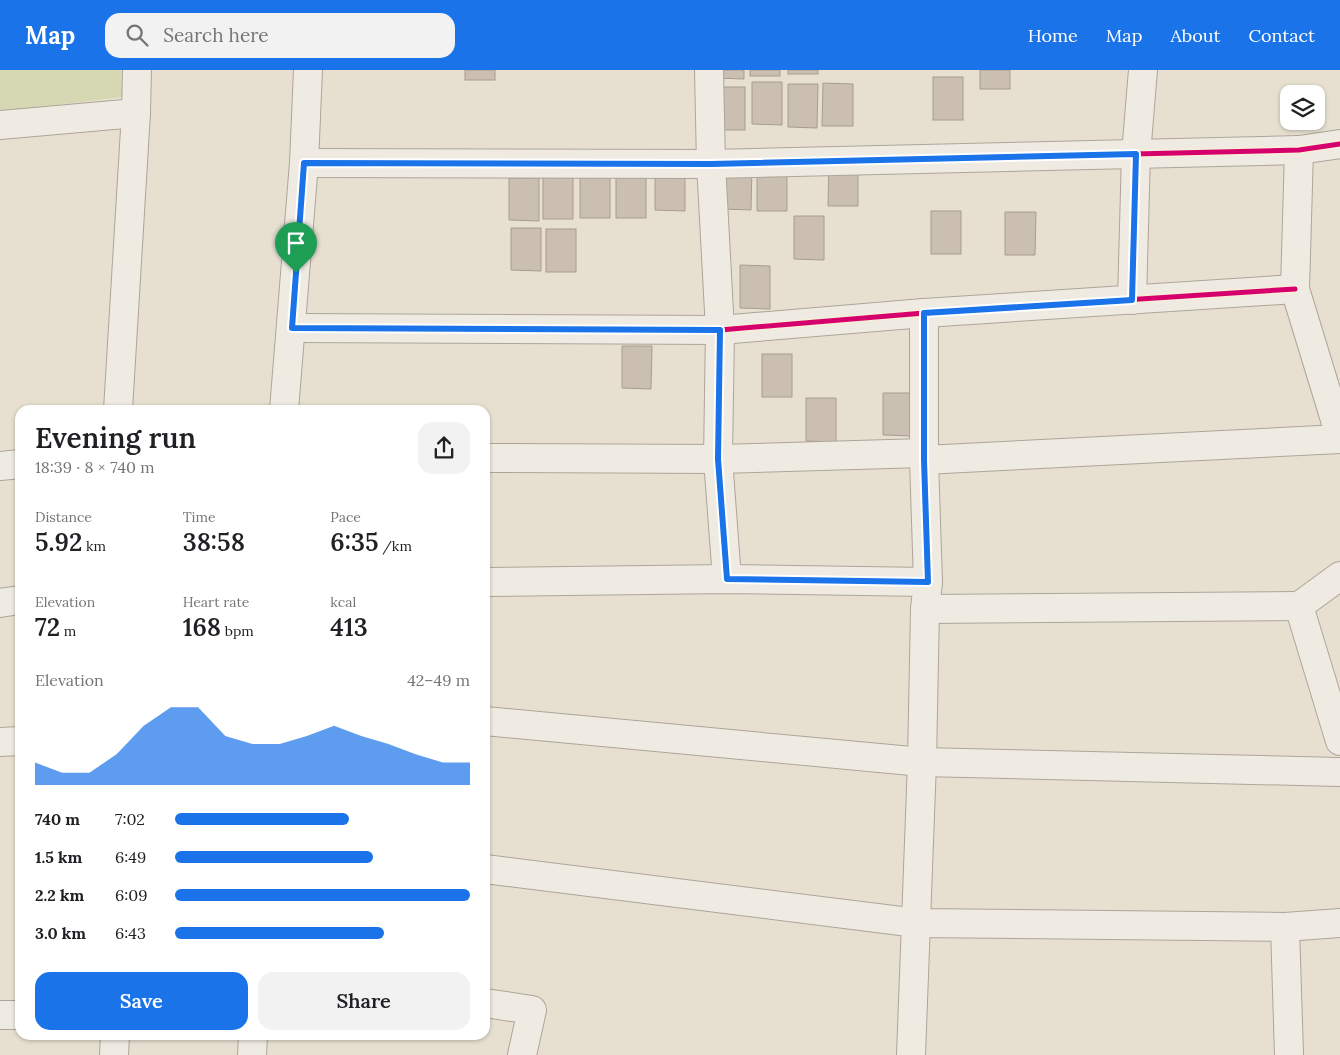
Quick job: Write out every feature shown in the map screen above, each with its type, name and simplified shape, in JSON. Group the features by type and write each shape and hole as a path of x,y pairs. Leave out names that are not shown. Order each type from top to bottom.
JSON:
{"street":[{"path":"118,405 137,70"},
{"path":"284,405 304,163 308,70"},
{"path":"709,70 711,164 720,330 718,459 727,579"},
{"path":"1132,300 1136,154 1143,70"},
{"path":"0,125 136,113"},
{"path":"304,163 711,164 1299,150 1340,144"},
{"path":"490,458 718,459 924,456 1340,437 1295,289 1299,150"},
{"path":"292,328 720,330 924,313 1295,289"},
{"path":"911,1055 917,923 925,609 928,582 924,456 924,313"},
{"path":"0,466 15,464"},
{"path":"925,609 1299,606 1340,576"},
{"path":"490,582 727,579 928,582"},
{"path":"0,602 15,600"},
{"path":"1299,606 1340,741"},
{"path":"490,721 922,762 1340,772"},
{"path":"0,742 15,741"},
{"path":"490,870 917,923 1285,927 1340,923"},
{"path":"1285,927 1289,1055"},
{"path":"490,1004 532,1010 522,1055"},
{"path":"0,1015 15,1015"},
{"path":"114,1055 115,1040"},
{"path":"252,1055 254,1040"}],"green space":[{"path":"0,70 121,70 123,97 0,112"}],"building":[{"path":"465,70 495,70 495,80 465,80"},
{"path":"714,70 744,70 744,79 714,78"},
{"path":"750,70 780,70 780,76 750,76"},
{"path":"788,70 818,70 818,74 788,74"},
{"path":"980,70 1010,70 1010,89 980,89"},
{"path":"933,77 963,77 963,120 933,120"},
{"path":"752,82 782,82 782,125 752,124"},
{"path":"823,83 853,84 853,126 822,126"},
{"path":"788,84 818,84 817,128 788,127"},
{"path":"715,87 745,87 745,130 715,130"},
{"path":"829,163 858,163 858,206 828,206"},
{"path":"722,166 752,167 751,210 722,209"},
{"path":"655,167 685,167 685,211 655,210"},
{"path":"757,168 787,169 787,211 757,211"},
{"path":"580,174 610,175 610,218 580,218"},
{"path":"616,175 646,175 646,218 616,218"},
{"path":"543,176 573,176 573,219 543,219"},
{"path":"509,178 539,178 539,221 509,220"},
{"path":"931,211 961,211 961,254 931,254"},
{"path":"1005,212 1036,212 1035,255 1005,255"},
{"path":"794,216 824,216 824,260 794,259"},
{"path":"511,228 541,228 541,271 511,270"},
{"path":"546,229 576,229 576,272 546,272"},
{"path":"740,265 770,266 770,309 740,308"},
{"path":"622,346 652,346 651,389 622,388"},
{"path":"762,354 792,354 792,397 762,397"},
{"path":"883,393 912,393 912,436 883,435"},
{"path":"806,398 836,398 836,442 806,441"}],"cycle path":[{"path":"304,163 711,164 1299,150 1340,144"},
{"path":"292,328 720,330 924,313 1295,289"}],"route":[{"path":"1136,154 1132,300 924,313 924,460 928,582 727,579 718,459 720,330 292,328 296,273 304,163 711,164 1136,154"}]}
